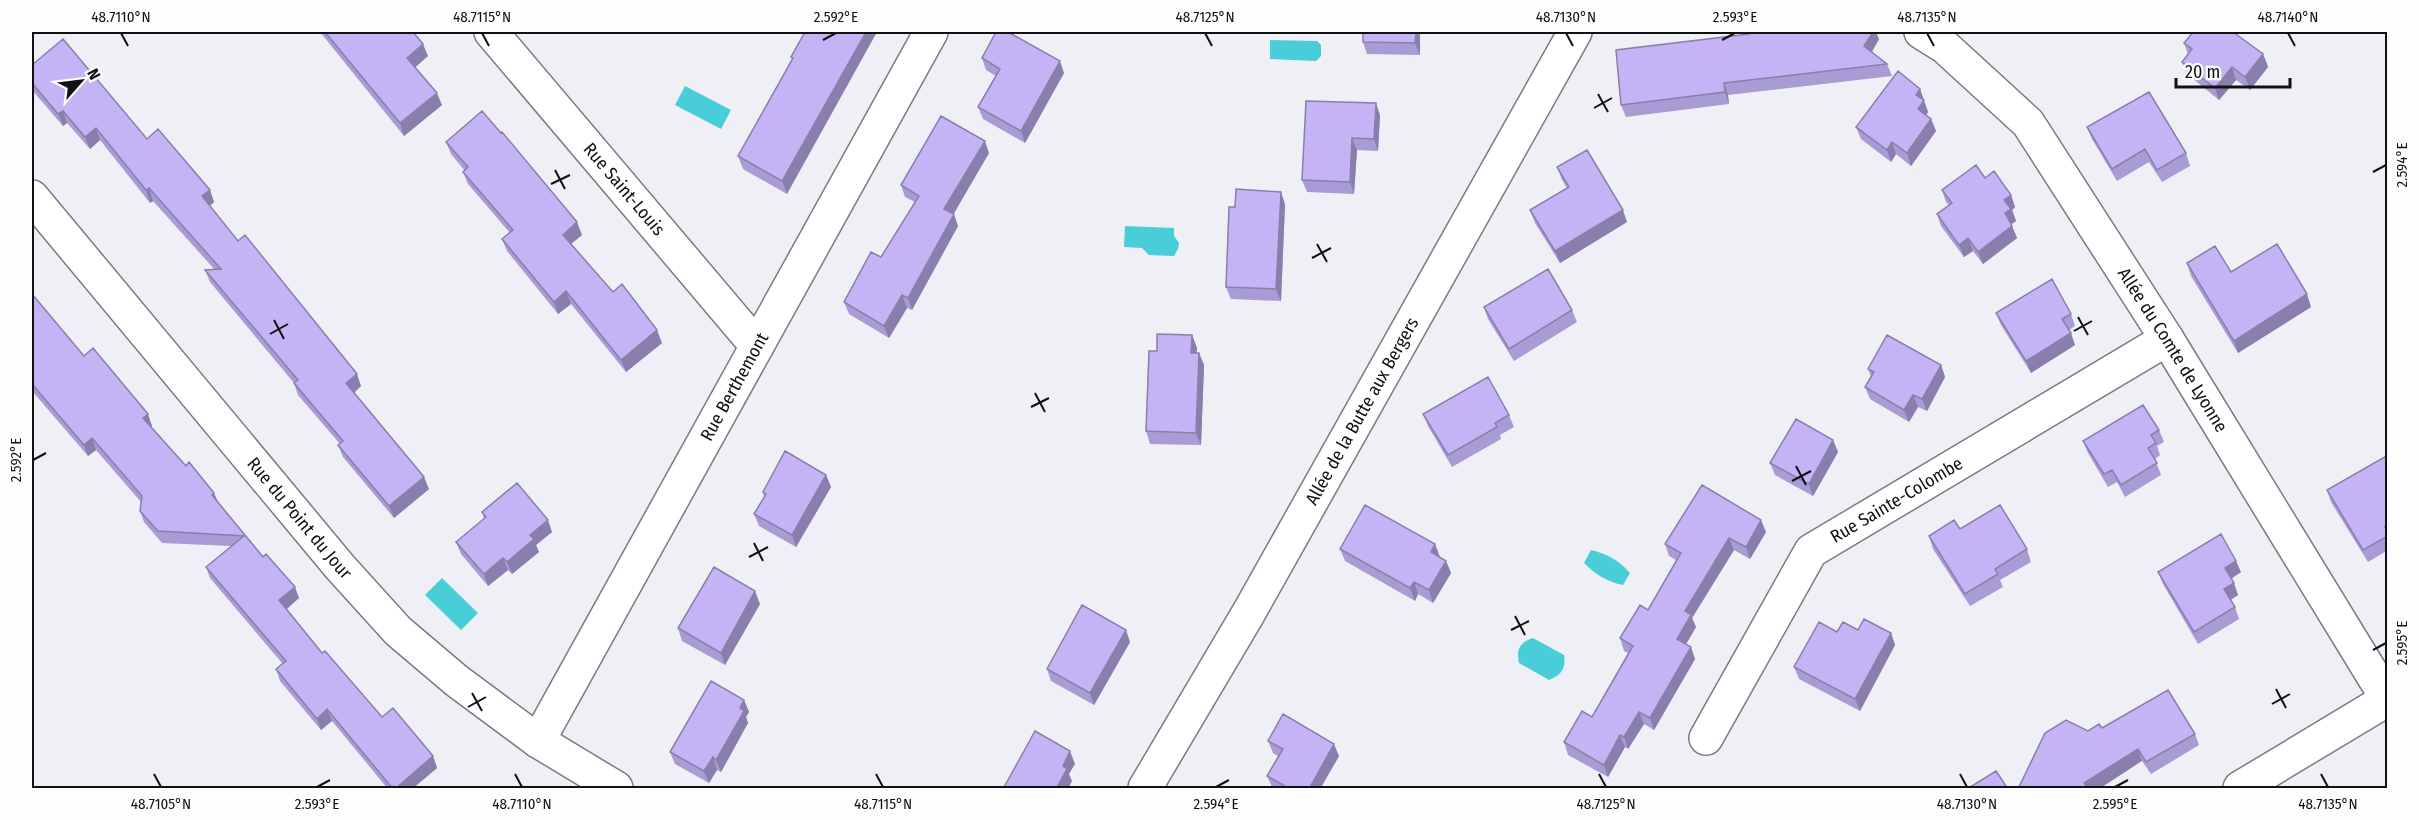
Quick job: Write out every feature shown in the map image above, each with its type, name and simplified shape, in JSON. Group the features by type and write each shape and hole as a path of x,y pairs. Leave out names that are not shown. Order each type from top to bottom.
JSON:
{"street":[{"name":"Rue Saint-Louis","path":"491,32 757,346"},
{"name":"Rue Berthemont","path":"538,741 932,32"},
{"name":"Allée de la Butte aux Bergers","path":"1145,789 1248,614 1575,32"},
{"name":"Allée du Comte de Lyonne","path":"1921,32 1945,47 2028,123 2167,339 2387,700"},
{"name":"Rue du Point du Jour","path":"32,197 340,567 398,631 457,681 538,741 616,789"},
{"name":"Rue Sainte-Colombe","path":"1706,738 1811,550 2167,339"},
{"path":"2240,789 2387,700"}],"water":[{"path":"1270,40 1317,41 1321,45 1321,56 1316,61 1270,59"},
{"path":"685,86 731,110 721,129 675,105"},
{"path":"1125,226 1174,228 1174,236 1179,243 1178,249 1174,256 1149,255 1142,248 1124,247"},
{"path":"1591,550 1622,564 1630,573 1623,585 1602,577 1584,563"},
{"path":"442,578 478,613 461,630 425,595"},
{"path":"1533,638 1564,655 1562,671 1549,680 1519,663 1520,647"}],"building":[{"path":"325,32 413,32 423,44 407,58 437,93 400,123"},
{"path":"805,32 866,32 782,181 738,156 793,58 791,57"},
{"path":"996,32 1008,32 1060,61 1021,131 978,107 1000,69 982,58"},
{"path":"1363,32 1416,32 1415,43 1363,42"},
{"path":"1749,32 1873,32 1864,46 1887,64 1724,83 1725,92 1621,105 1616,50 1749,34"},
{"path":"2193,32 2233,32 2263,54 2245,77 2232,67 2215,88 2182,62 2192,49 2184,43"},
{"path":"63,39 147,139 158,129 210,190 202,196 238,241 245,235 357,374 346,383 424,477 389,506 338,445 343,441 294,383 298,380 205,270 221,269 149,188 146,190 96,128 85,137 63,111 58,114 32,83 32,65"},
{"path":"1898,71 1920,89 1916,95 1924,100 1918,109 1931,119 1907,153 1892,142 1887,150 1856,127"},
{"path":"2149,92 2186,153 2157,170 2145,149 2112,169 2087,127"},
{"path":"1306,101 1376,103 1374,139 1352,138 1350,182 1302,180"},
{"path":"482,111 577,222 563,235 613,292 622,284 657,330 621,360 566,291 554,302 502,239 513,230 463,172 468,167 446,142"},
{"path":"941,116 985,141 944,209 954,214 908,298 902,295 884,326 844,302 871,252 881,257 919,196 901,185"},
{"path":"1587,150 1623,210 1555,251 1530,210 1569,187 1557,167"},
{"path":"1976,165 1985,178 1994,171 2011,195 2004,200 2011,209 2005,213 2012,226 1978,252 1968,238 1959,245 1937,214 1952,203 1942,190"},
{"path":"1236,189 1281,192 1276,289 1226,287 1229,207 1235,207"},
{"path":"2277,244 2307,294 2234,341 2187,263 2215,246 2231,272"},
{"path":"1548,269 1572,310 1509,349 1484,307"},
{"path":"2052,279 2071,314 2062,319 2071,333 2026,361 1996,313"},
{"path":"32,294 84,356 93,348 148,414 143,418 186,466 189,462 214,493 212,495 263,557 266,554 295,587 279,600 322,653 325,651 382,717 393,708 433,756 395,789 327,709 317,719 276,669 286,661 206,567 244,536 158,531 140,511 142,496 92,438 84,445 32,384"},
{"path":"1157,334 1192,335 1191,353 1199,353 1196,433 1146,431 1149,351 1157,351"},
{"path":"1887,335 1941,365 1922,399 1913,395 1904,410 1865,387 1874,372 1868,369"},
{"path":"1488,377 1509,415 1495,423 1497,427 1448,455 1423,414"},
{"path":"2143,405 2159,430 2151,435 2156,443 2148,448 2157,463 2121,485 2112,470 2104,474 2083,441"},
{"path":"1796,419 1833,440 1809,484 1770,463"},
{"path":"785,451 826,475 792,535 754,514 766,494 763,492"},
{"path":"2388,455 2388,525 2385,527 2388,536 2363,550 2327,490"},
{"path":"517,483 548,520 530,535 534,539 507,562 503,558 484,574 456,542 486,517 482,512"},
{"path":"1702,485 1761,520 1746,547 1729,538 1685,611 1691,615 1677,639 1691,647 1650,718 1639,712 1624,737 1620,735 1604,765 1564,742 1582,711 1592,717 1633,646 1620,638 1640,605 1648,610 1681,553 1665,544"},
{"path":"1365,505 1435,544 1431,552 1446,561 1429,590 1414,582 1410,588 1340,549"},
{"path":"2000,505 2027,549 1995,569 1998,574 1965,594 1929,536 1954,520 1960,529"},
{"path":"2221,534 2236,561 2225,568 2234,583 2224,589 2235,607 2194,632 2158,572"},
{"path":"714,567 755,591 721,653 678,628"},
{"path":"1082,605 1126,630 1090,693 1047,669"},
{"path":"1864,619 1891,633 1855,699 1794,667 1819,622 1837,632 1843,622 1858,630"},
{"path":"711,681 744,700 740,708 744,711 716,760 713,757 704,771 670,752"},
{"path":"2168,690 2195,734 2146,762 2138,749 2084,783 2088,789 2018,789 2045,733 2066,720 2088,731 2099,724 2102,728"},
{"path":"1283,714 1334,744 1309,789 1290,789 1267,776 1283,749 1268,741"},
{"path":"1035,731 1070,751 1063,766 1067,769 1056,789 1003,789"},
{"path":"1996,771 2008,789 1967,789"}]}
